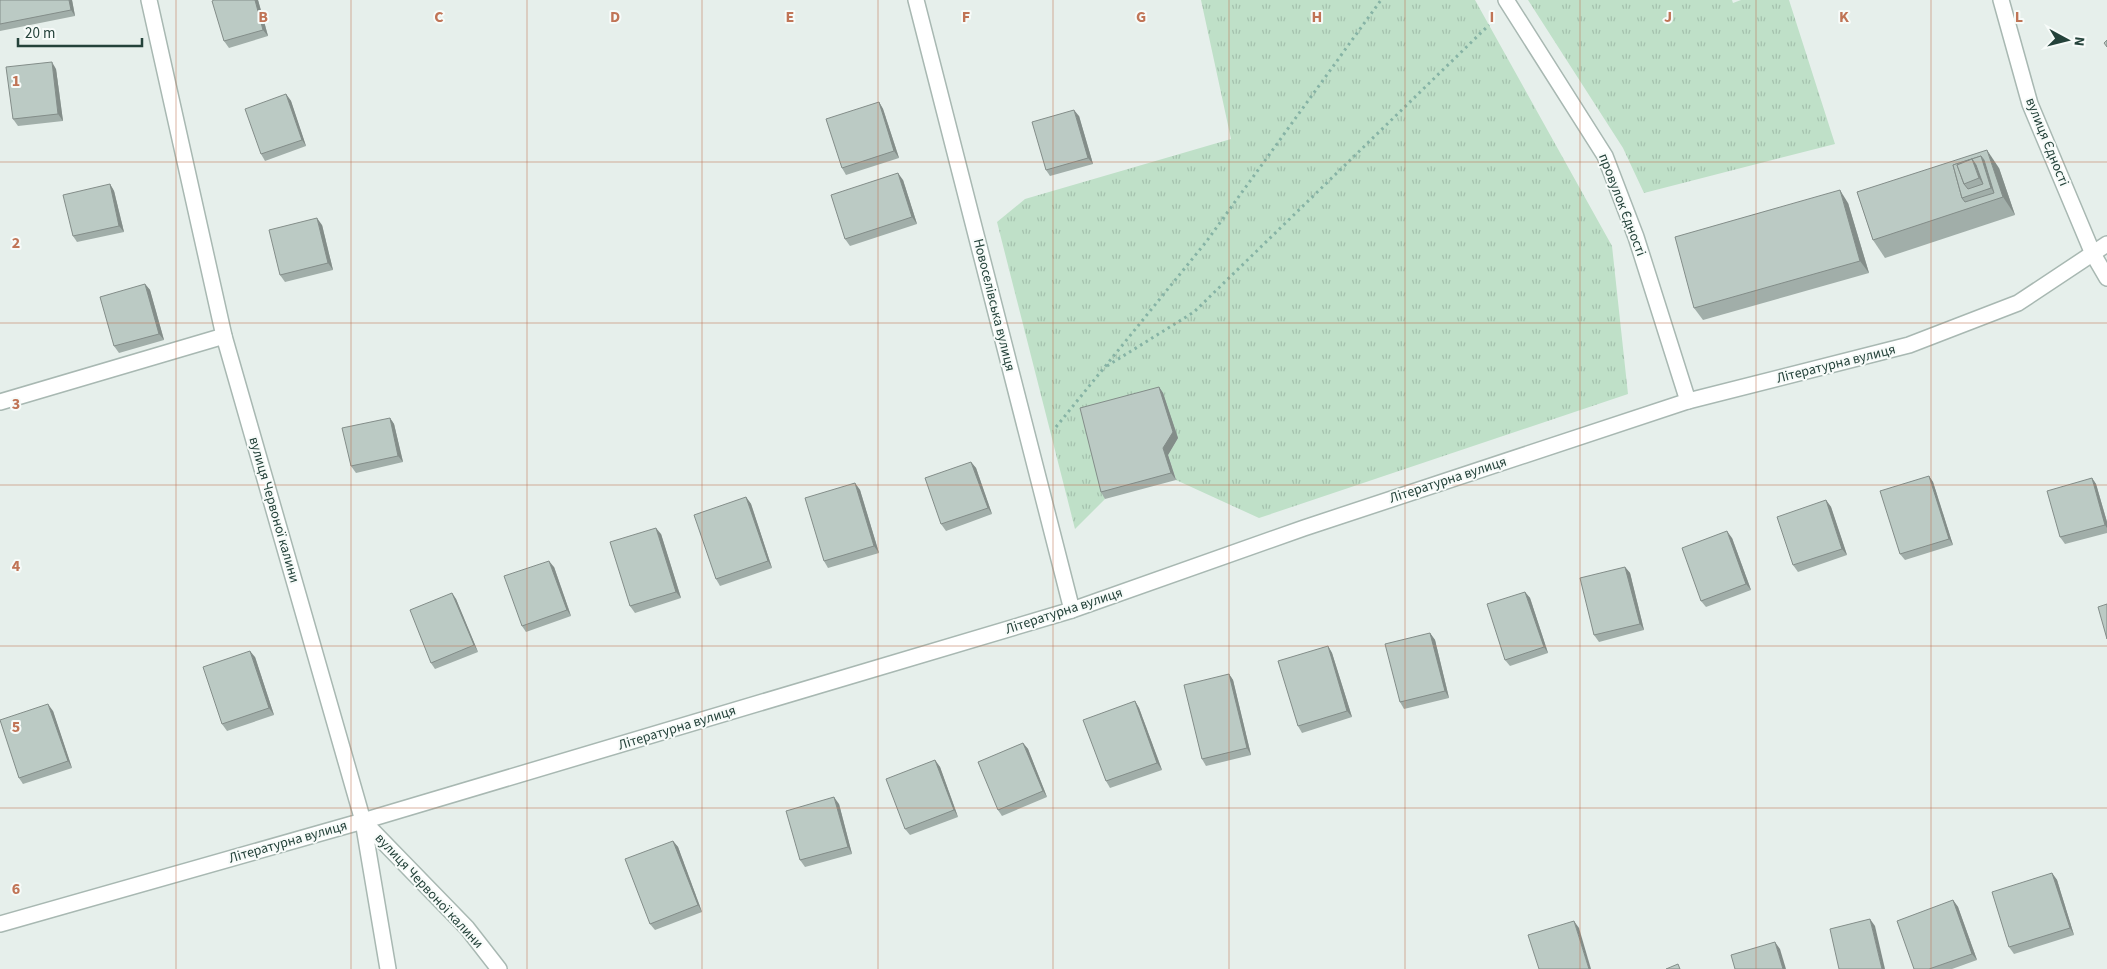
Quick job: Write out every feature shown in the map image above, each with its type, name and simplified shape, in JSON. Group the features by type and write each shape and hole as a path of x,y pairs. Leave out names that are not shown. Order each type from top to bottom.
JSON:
{"street":[{"name":"вулиця Червоної калини","path":"149,0 224,336 364,821 467,928 499,969"},
{"name":"Новоселівська вулиця","path":"916,0 1072,610"},
{"name":"вулиця Єдності","path":"2001,0 2030,104 2093,254 2107,278"},
{"name":"провулок Єдності","path":"1508,3 1605,156 1636,237 1688,402"},
{"name":"Літературна вулиця","path":"0,924 364,821 1072,610 1304,528 1688,402 1909,345 2018,303 2107,244"},
{"path":"0,402 224,336"},
{"path":"364,821 388,969"}],"path":[{"path":"1033,456 1206,242 1381,0"},
{"path":"1104,368 1194,312 1508,3"}],"green space":[{"path":"1201,0 1475,0 1612,246 1628,394 1259,518 1176,480 1168,455 1178,438 1085,415 1105,499 1075,529 997,222 1025,199 1231,139"},
{"path":"1528,0 1732,0 1733,3 1741,0 1789,0 1835,144 1644,193 1623,148"}],"building":[{"path":"0,0 69,0 71,10 0,24"},
{"path":"255,0 263,30 224,41 212,1"},
{"path":"52,62 58,114 13,119 6,67"},
{"path":"286,94 302,140 261,154 245,109"},
{"path":"879,102 894,151 842,168 826,119"},
{"path":"1074,110 1088,158 1046,170 1032,122"},
{"path":"1987,150 2003,197 1873,240 1857,192","holes":["1981,156 1984,160 1994,193 1965,202 1962,198 1953,165"]},
{"path":"1981,156 1991,188 1962,198 1953,165","holes":["1972,159 1983,184 1968,189 1964,184 1957,165"]},
{"path":"1972,159 1979,178 1964,184 1957,165"},
{"path":"898,173 912,217 845,239 831,195"},
{"path":"110,184 119,226 73,236 63,195"},
{"path":"1840,190 1860,261 1694,308 1675,237"},
{"path":"317,218 328,263 280,275 269,230"},
{"path":"145,284 159,334 114,346 100,297"},
{"path":"1159,387 1173,432 1163,448 1171,473 1101,492 1080,408"},
{"path":"390,418 398,456 351,466 342,428"},
{"path":"971,462 988,508 941,524 925,478"},
{"path":"1929,476 1949,539 1900,554 1880,491"},
{"path":"2092,478 2105,525 2060,537 2047,491"},
{"path":"855,483 874,546 824,561 805,498"},
{"path":"746,497 768,561 716,579 694,515"},
{"path":"1826,500 1842,549 1793,565 1777,517"},
{"path":"656,528 676,592 630,606 610,542"},
{"path":"1727,531 1746,584 1701,601 1682,548"},
{"path":"549,561 567,610 522,626 504,576"},
{"path":"1625,567 1640,624 1594,635 1580,578"},
{"path":"1525,592 1544,647 1505,660 1487,604"},
{"path":"452,593 474,645 431,663 410,610"},
{"path":"2107,604 2107,639 2098,607"},
{"path":"1430,633 1445,691 1400,702 1385,644"},
{"path":"1328,646 1347,711 1298,726 1278,661"},
{"path":"250,651 269,708 222,724 203,667"},
{"path":"1229,674 1247,748 1202,759 1184,685"},
{"path":"1135,701 1157,763 1106,781 1083,720"},
{"path":"48,704 68,761 19,778 0,720"},
{"path":"1023,743 1043,791 998,810 978,762"},
{"path":"935,760 954,810 905,829 886,779"},
{"path":"834,797 848,847 800,860 786,811"},
{"path":"673,841 698,905 650,924 625,859"},
{"path":"2052,873 2070,928 2009,947 1992,892"},
{"path":"1953,900 1972,954 1929,969 1914,969 1897,921"},
{"path":"1870,919 1882,969 1839,969 1830,929"},
{"path":"1574,921 1589,969 1539,969 1528,935"},
{"path":"1775,942 1783,969 1735,969 1731,955"},
{"path":"1678,964 1680,969 1666,969"}]}
